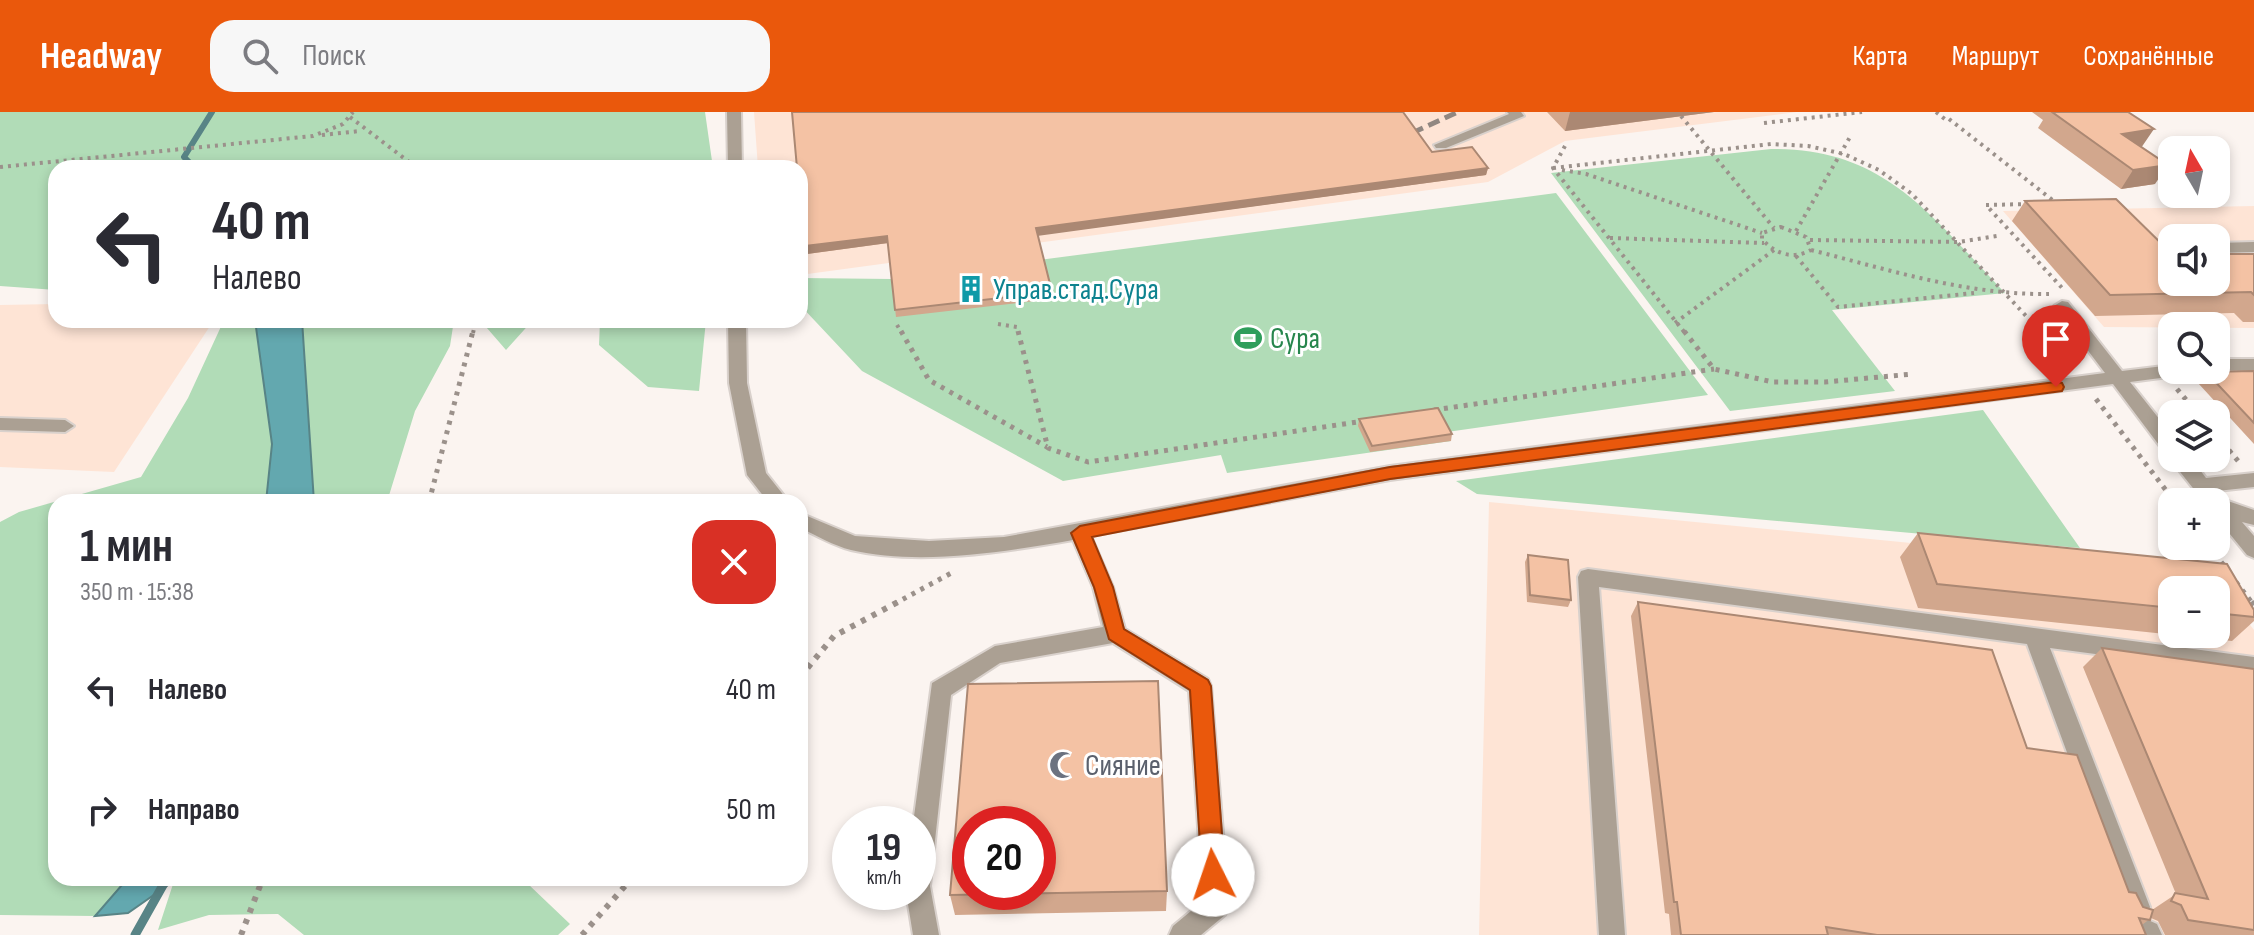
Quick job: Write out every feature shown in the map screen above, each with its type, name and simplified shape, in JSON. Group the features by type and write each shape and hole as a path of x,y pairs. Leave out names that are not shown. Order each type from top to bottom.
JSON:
{"street":[{"path":"734,112 735,160"},
{"path":"1441,145 1517,116 1514,112"},
{"path":"2230,248 2254,247"},
{"path":"2061,300 2158,430"},
{"path":"737,328 738,383 757,475 772,494"},
{"path":"2230,365 2254,365"},
{"path":"808,523 853,543 929,549 1004,545 1390,473 1938,394 2158,373"},
{"path":"0,424 65,426"},
{"path":"2191,472 2204,488"},
{"path":"2202,485 2254,480"},
{"path":"2230,509 2254,518"},
{"path":"2230,520 2254,550"},
{"path":"1080,533 1103,587 1116,634"},
{"path":"1612,935 1588,577 2254,666"},
{"path":"927,806 940,690 995,655 1116,634 1200,686 1216,906 1182,935"},
{"path":"2035,636 2137,907"},
{"path":"922,910 926,935"}],"path":[{"path":"1764,123 1862,112"},
{"path":"1936,112 2057,204 1986,205 2061,300"},
{"path":"313,136 343,124 352,114 361,130 410,160"},
{"path":"1681,116 1774,228"},
{"path":"64,160 361,130"},
{"path":"1796,231 1850,137"},
{"path":"1553,168 1793,144 1843,153 1904,185 2013,296"},
{"path":"1553,168 1565,146"},
{"path":"0,167 48,162"},
{"path":"1553,168 1586,174 1762,233 1774,228 1796,231 1810,240 1959,242 1997,236"},
{"path":"1553,168 1714,369"},
{"path":"1762,233 1764,243"},
{"path":"1609,238 1764,243 1774,250 1796,256 1838,307 1979,292"},
{"path":"1810,240 1811,250"},
{"path":"1675,323 1774,250"},
{"path":"1796,256 1811,250 1979,292 2061,300"},
{"path":"998,324 1017,327 1048,448"},
{"path":"897,325 929,380 1048,448 1088,462 1378,419"},
{"path":"431,494 474,328"},
{"path":"1425,412 1714,369 1773,382 1825,382 1913,374"},
{"path":"2230,452 2254,480"},
{"path":"2220,560 2254,605"},
{"path":"808,667 834,636 965,566"},
{"path":"241,935 260,886"},
{"path":"582,935 625,886"}],"shaded area":[{"path":"754,112 1797,112 1565,141 1488,182 808,274 808,160 757,160"},
{"path":"2254,206 2254,328 2230,328 2230,312 2158,312 2158,327 2104,327 2003,211"},
{"path":"48,304 48,328 209,328 114,472 0,467 0,305"},
{"path":"1489,502 2210,572 2213,576 2158,576 2158,648 2230,648 2230,598 2254,630 2254,935 1479,935"}],"green space":[{"path":"0,112 705,112 712,160 48,160 48,289 0,286"},
{"path":"1771,149 1811,152 1846,160 1876,174 1904,192 1929,214 2005,293 1832,310 1895,391 1730,411 1551,173"},
{"name":"Сура","path":"1556,193 1708,395 1447,432 1451,441 1227,473 1221,455 1063,481 862,371 808,314 808,278 892,279"},
{"path":"220,328 256,328 272,444 267,494 82,494 141,477 188,398"},
{"path":"302,328 453,328 450,346 415,411 389,494 311,494"},
{"path":"487,328 526,328 506,350"},
{"path":"600,328 705,328 699,391 648,387 599,345"},
{"path":"1983,410 2080,548 1477,494 1456,481"},
{"path":"48,504 48,886 121,886 95,916 0,915 0,522 19,512"},
{"path":"172,886 530,886 570,924 558,935 304,935 278,914 209,915 158,930"}],"water":[{"path":"256,328 303,328 313,494 267,494 272,444"},
{"path":"121,886 167,886 128,913 95,916"}],"building":[{"path":"792,112 1403,112 1432,152 1472,147 1488,168 1036,228 1052,292 895,310 887,236 808,246 808,160 796,160"},
{"path":"2052,112 2128,112 2154,129 2122,134 2158,158 2158,166 2133,170"},
{"path":"2116,199 2158,240 2158,294 2110,295 2025,201"},
{"path":"2230,254 2254,254 2254,295 2251,292 2230,292"},
{"path":"2254,371 2254,423 2217,384 2230,384 2230,372"},
{"path":"1438,408 1452,434 1372,446 1359,419"},
{"path":"1918,533 2158,557 2158,560 2227,564 2254,610 2254,617 2230,614 2230,576 2158,576 2158,607 1937,584"},
{"path":"1528,555 1568,560 1571,600 1530,595"},
{"path":"1638,602 1992,650 2027,748 2077,755 2129,892 2136,893 2143,907 2153,910 2150,920 2139,918 2146,935 1877,935 1826,927 1828,935 1681,935 1677,902 1674,902"},
{"path":"2102,648 2254,669 2254,930 2188,920 2181,905 2171,901 2175,893 2208,899"},
{"name":"Сияние","path":"1158,681 1167,891 1056,893 1056,806 958,806 968,684"}],"waterway":[{"path":"187,160 184,157 212,112"},
{"path":"135,935 163,886"}],"railway":[{"path":"1412,133 1458,112"}],"place":[{"name":"Управ.стад.Сура","path":"971,289"},
{"name":"Сура","path":"1248,338"},
{"name":"Сияние","path":"1063,765"}],"route":[{"path":"1213,875 1200,686 1116,634 1103,587 1080,533 1390,473 2056,387"}]}
